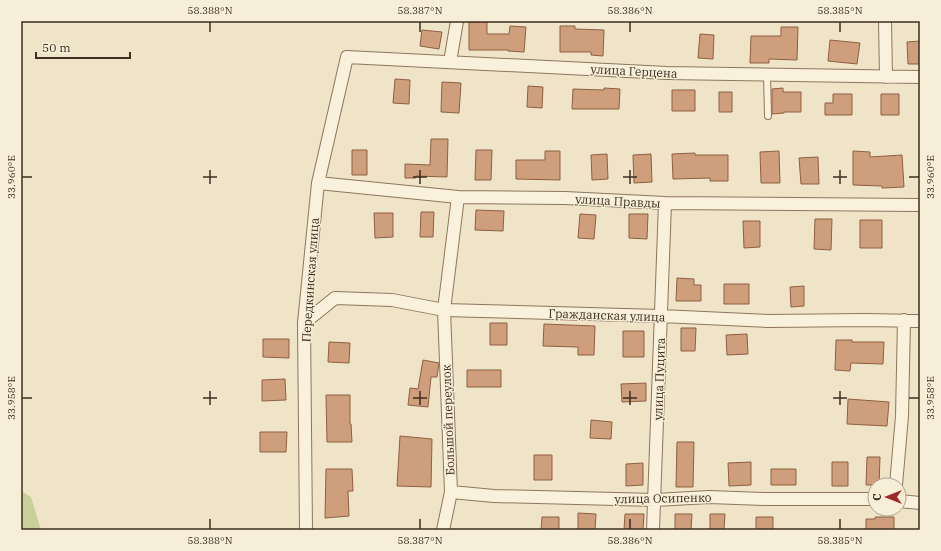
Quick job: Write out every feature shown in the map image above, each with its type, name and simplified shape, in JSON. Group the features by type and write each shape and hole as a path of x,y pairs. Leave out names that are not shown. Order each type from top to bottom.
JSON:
{"street":[{"path":"450,62 456,21"},
{"path":"885,21 886,77"},
{"name":"улица Герцена","path":"347,57 667,73 920,77"},
{"name":"Передкинская улица","path":"306,530 304,323 318,183 347,57"},
{"name":"улица Правды","path":"318,183 458,197 565,198 665,203 920,205"},
{"name":"Большой переулок","path":"443,530 451,492 444,310 458,197"},
{"name":"улица Пуцита","path":"653,530 665,203"},
{"name":"Гражданская улица","path":"304,323 335,298 392,300 444,310 661,316 768,321 920,320"},
{"path":"897,477 902,416 904,320"},
{"name":"улица Осипенко","path":"451,492 494,496 655,500 709,497 765,499 867,499"},
{"path":"907,502 920,503"}],"lane":[{"path":"766,75 768,116"}],"green space":[{"path":"21,491 31,497 41,530 21,530"}],"building":[{"path":"469,22 487,22 487,34 509,34 510,26 526,27 524,52 508,50 469,50"},
{"path":"560,26 575,26 575,29 604,30 603,56 591,55 591,52 560,52"},
{"path":"781,27 798,27 797,60 769,59 769,63 750,63 751,36 781,36"},
{"path":"422,30 442,32 439,49 420,46"},
{"path":"700,34 714,35 713,59 698,58"},
{"path":"830,40 860,43 857,64 828,61"},
{"path":"920,41 920,64 908,64 907,42"},
{"path":"395,79 410,80 409,104 393,103"},
{"path":"442,82 461,83 459,113 441,112"},
{"path":"528,86 543,87 542,108 527,107"},
{"path":"604,88 620,89 619,109 572,109 573,89 604,90"},
{"path":"783,88 783,92 801,92 801,112 772,114 772,89"},
{"path":"672,90 695,90 695,111 672,111"},
{"path":"719,92 732,92 732,112 719,112"},
{"path":"833,94 852,94 852,115 825,115 825,103 833,103"},
{"path":"881,94 899,94 899,115 881,115"},
{"path":"431,139 448,139 447,177 416,176 416,178 405,178 405,164 430,165"},
{"path":"352,150 367,150 367,175 352,175"},
{"path":"476,150 492,150 491,180 475,180"},
{"path":"545,151 560,151 560,180 516,179 516,160 545,160"},
{"path":"779,151 780,183 761,183 760,152"},
{"path":"853,151 870,152 870,157 902,155 904,187 882,188 882,186 853,185"},
{"path":"695,153 695,155 728,155 728,181 710,181 710,178 673,179 672,154"},
{"path":"607,154 608,179 592,180 591,155"},
{"path":"651,154 652,182 634,183 633,155"},
{"path":"818,157 819,184 801,184 799,158"},
{"path":"476,210 504,211 503,231 475,230"},
{"path":"421,212 434,212 433,237 420,237"},
{"path":"374,213 393,213 393,237 375,238"},
{"path":"580,214 596,215 594,239 578,238"},
{"path":"629,214 648,214 647,239 629,238"},
{"path":"815,219 832,219 831,250 814,249"},
{"path":"860,220 882,220 882,248 860,248"},
{"path":"743,221 760,221 760,247 744,248"},
{"path":"677,278 694,279 694,285 701,285 701,301 676,301"},
{"path":"724,284 749,284 749,304 724,304"},
{"path":"804,286 804,306 791,307 790,287"},
{"path":"490,323 507,323 507,345 490,345"},
{"path":"544,324 595,326 594,355 578,355 578,347 543,346"},
{"path":"681,328 696,328 695,351 681,351"},
{"path":"623,331 644,331 644,357 623,357"},
{"path":"747,334 748,354 727,355 726,335"},
{"path":"263,339 289,339 289,358 263,357"},
{"path":"836,340 852,340 852,342 884,342 883,364 851,363 850,371 835,370"},
{"path":"329,342 350,343 349,363 328,362"},
{"path":"423,360 439,363 437,377 431,377 428,407 408,405 410,388 418,389"},
{"path":"467,370 501,370 501,387 467,387"},
{"path":"285,379 286,400 262,401 262,380"},
{"path":"646,383 646,401 622,402 621,384"},
{"path":"326,395 350,395 350,424 352,442 327,442"},
{"path":"848,399 889,402 887,426 847,424"},
{"path":"591,420 612,422 611,439 590,438"},
{"path":"260,432 287,432 286,452 260,452"},
{"path":"400,436 432,439 431,487 397,486"},
{"path":"677,442 694,442 693,487 676,487"},
{"path":"534,455 552,455 552,480 534,480"},
{"path":"867,457 880,457 879,477 867,477 866,485"},
{"path":"751,462 751,485 729,486 728,463"},
{"path":"832,462 848,462 848,486 832,486"},
{"path":"643,463 643,485 626,486 626,464"},
{"path":"326,469 352,469 353,491 348,491 349,516 325,518"},
{"path":"771,469 796,469 796,485 771,485"},
{"path":"578,513 596,514 595,530 578,530"},
{"path":"625,514 644,514 643,530 624,530"},
{"path":"675,514 692,514 691,530 675,530"},
{"path":"710,514 725,514 724,530 710,530"},
{"path":"542,517 559,517 559,530 541,530"},
{"path":"756,517 773,517 773,530 756,530"},
{"path":"875,517 894,517 894,530 866,530 866,519 875,519"}]}
